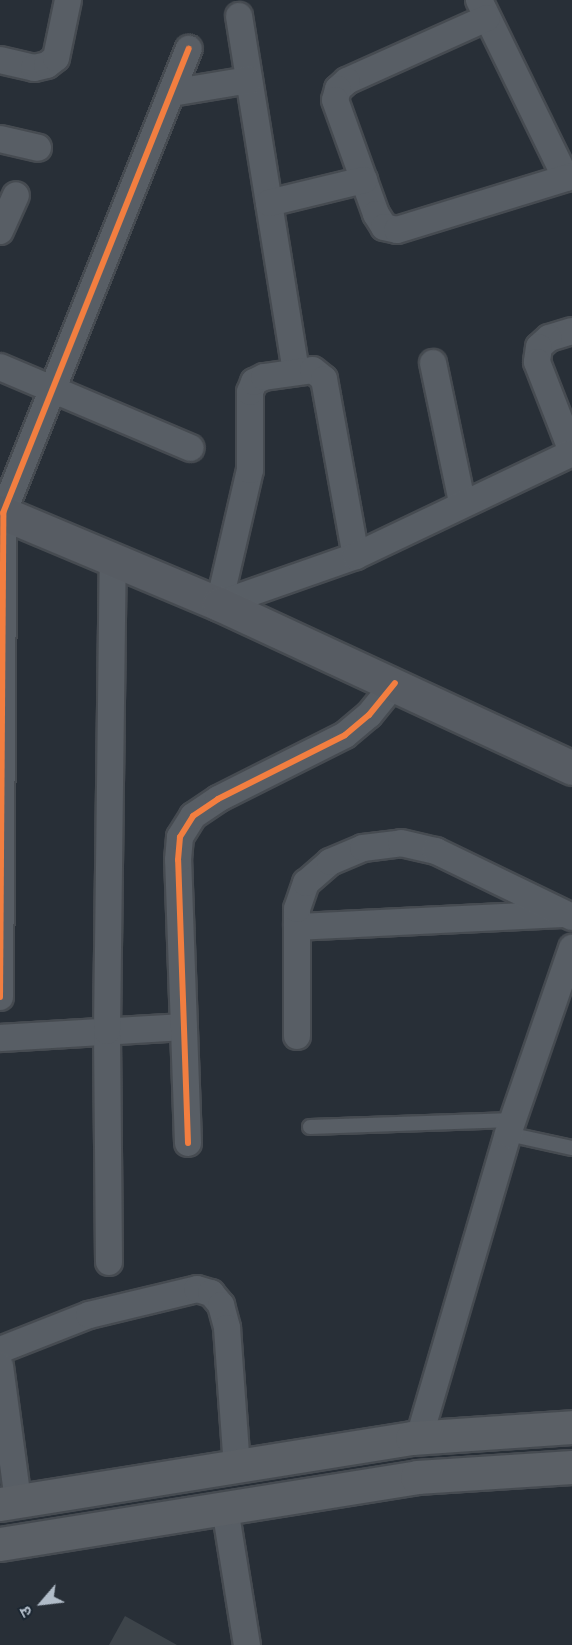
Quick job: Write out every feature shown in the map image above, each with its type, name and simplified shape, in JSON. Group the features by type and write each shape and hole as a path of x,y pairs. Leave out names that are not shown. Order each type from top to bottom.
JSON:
{"main road":[{"path":"2,513 219,604 395,683 572,768"},
{"path":"9,1502 419,1438 572,1427"},
{"path":"0,1544 417,1477 572,1467"},
{"path":"133,1483 141,1521"}],"street":[{"path":"0,60 34,68 47,65 56,58 68,0"},
{"path":"483,9 569,177 397,230 384,227 335,100 338,89 347,81 483,9"},
{"path":"239,16 296,372"},
{"path":"0,997 2,513 189,49"},
{"path":"171,93 249,80"},
{"path":"0,139 38,148"},
{"path":"269,203 364,180"},
{"path":"0,231 16,195"},
{"path":"219,604 356,556 462,502 572,452 537,362 539,347 549,338 572,331"},
{"path":"433,363 462,502"},
{"path":"0,367 191,448"},
{"path":"219,604 250,470 250,392 254,382 264,377 313,370 324,379 356,556"},
{"path":"109,1262 107,1030 112,561"},
{"path":"188,1143 178,860 180,837 193,816 218,799 345,735 369,715 395,683"},
{"path":"297,1036 297,909 306,883 330,862 363,848 401,843 436,851 569,915"},
{"path":"297,927 569,915"},
{"path":"419,1438 510,1127 572,948"},
{"path":"0,1038 184,1027"},
{"path":"0,1350 89,1315 197,1289 211,1293 221,1305 227,1328 237,1466"},
{"path":"0,1366 9,1502"},
{"path":"225,1508 247,1645"}],"lane":[{"path":"310,1127 510,1127 572,1148"}],"building":[{"path":"125,1616 177,1645 109,1645"}],"cycle path":[{"path":"0,997 3,513 189,49"},
{"path":"188,1143 178,860 180,837 193,816 218,799 345,735 369,715 395,683"}]}
